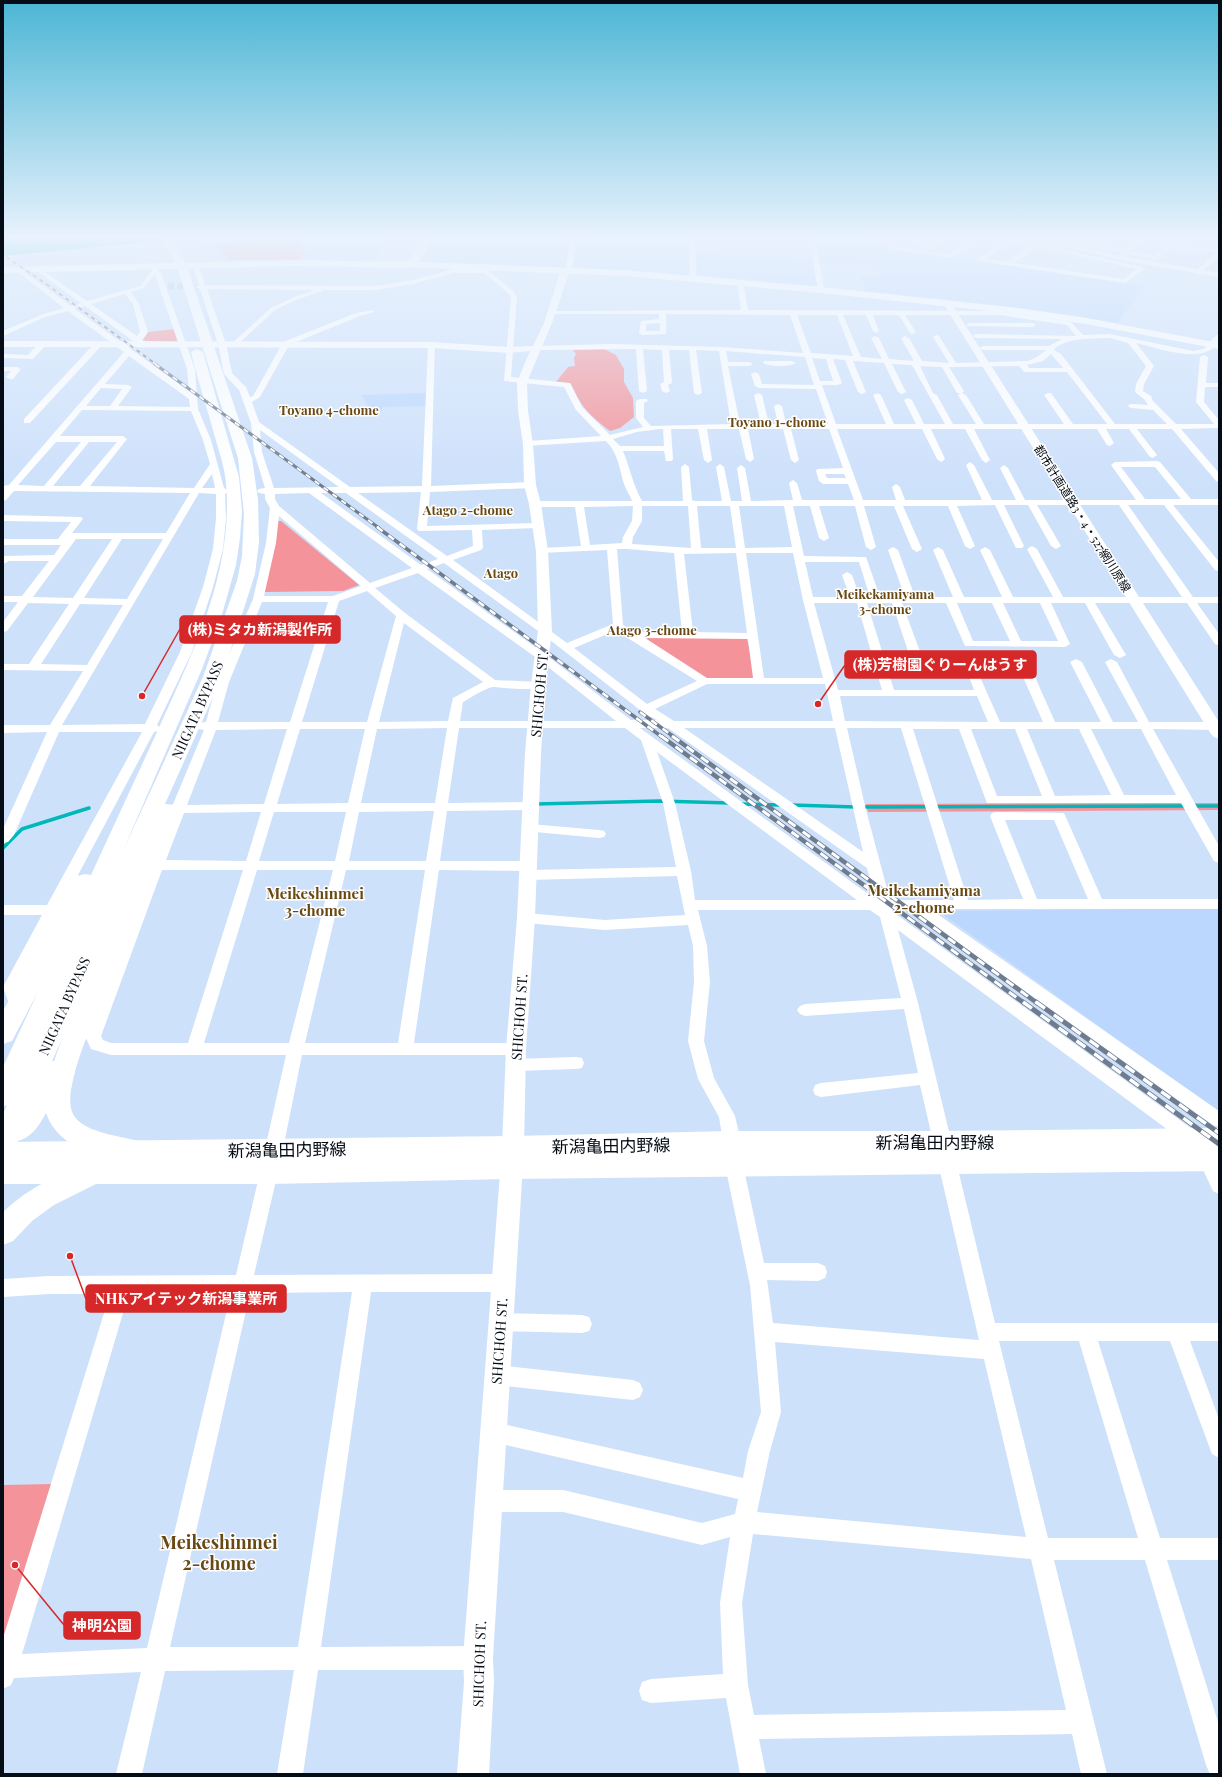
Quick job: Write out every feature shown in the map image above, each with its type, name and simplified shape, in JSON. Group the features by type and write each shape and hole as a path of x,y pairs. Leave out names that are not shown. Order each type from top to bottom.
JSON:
{"main road":[{"name":"NIIGATA BYPASS","path":"9,1159 65,980 204,643 228,571 233,541 233,484 194,319"},
{"path":"1072,319 1216,346"},
{"name":"NIIGATA BYPASS","path":"3,1096 65,980 208,688 226,642 248,571 252,512 250,484 245,458 200,342"},
{"path":"135,1151 85,1138 69,1129 62,1121 57,1107 59,1084 84,1045 113,940 188,759 208,688"},
{"path":"3,1034 183,694"},
{"path":"9,1159 30,1118 84,1045"},
{"name":"新潟亀田内野線","path":"9,1159 135,1151 271,1160"},
{"name":"新潟亀田内野線","path":"9,1159 92,1173 271,1160 944,1152 1212,1153"},
{"path":"3,1232 30,1205 54,1190 92,1173"}],"street":[{"path":"10,322 27,319"},
{"path":"3,334 36,319"},
{"path":"85,319 117,344 193,398"},
{"path":"108,319 140,342"},
{"path":"140,319 144,332 140,342"},
{"path":"181,319 228,374 243,388 255,423 258,452 266,491 275,508 401,615 491,683 500,685 538,685"},
{"path":"17,1008 10,988 51,910 152,729 186,652 208,587 219,543 222,491 207,440 194,409 191,369 200,342 200,319"},
{"path":"236,344 263,319"},
{"path":"247,401 256,397 277,357 286,344 346,319"},
{"path":"512,319 507,380 567,385 579,408 618,449 620,458 626,470 629,485 638,503 637,521 628,537 627,546"},
{"name":"SHICHOH ST.","path":"473,1774 479,1682 478,1658 512,1157 515,1057 526,918 535,724 545,631 542,551 535,504 530,485 528,444 523,411 522,382 549,319"},
{"path":"794,319 851,481 871,547"},
{"path":"842,319 858,359"},
{"path":"870,319 875,334 902,392"},
{"path":"905,319 912,332"},
{"name":"都市計画道路3・4・527網川原線","path":"962,319 981,350 986,365 1217,728"},
{"path":"963,319 976,336 981,350 1051,349 1113,426"},
{"path":"993,319 996,325"},
{"path":"1046,319 1070,325 1078,337"},
{"path":"969,325 1070,325"},
{"path":"976,336 1110,336 1193,353 1205,351 1216,346"},
{"path":"767,363 829,357 944,365 1022,364 1040,359 1063,341 1078,337"},
{"path":"905,338 931,393 950,426"},
{"path":"937,338 954,365"},
{"path":"1127,339 1133,343 1135,348 1150,366 1140,384 1139,392 1148,398 1155,408 1174,426 1217,475"},
{"path":"3,344 200,342 236,344 432,345 509,350 611,346 722,349 809,360"},
{"path":"3,356 15,344"},
{"path":"3,356 30,356 43,344"},
{"path":"27,421 99,344"},
{"path":"432,345 426,489 422,529 538,525"},
{"path":"1216,346 1204,357 1200,402 1218,427"},
{"path":"639,347 643,391"},
{"path":"665,348 668,383 664,384 666,391"},
{"path":"1135,348 1154,349 1186,356 1204,357"},
{"path":"692,349 698,393"},
{"path":"722,349 724,364 740,427 750,459"},
{"path":"3,498 7,488 53,439 128,352"},
{"path":"756,374 759,386 818,385 838,383 829,357"},
{"path":"848,358 862,392"},
{"path":"724,364 749,364"},
{"path":"1022,364 1028,370 1069,370"},
{"path":"944,365 980,426"},
{"path":"3,369 17,369 10,378"},
{"path":"1201,385 1219,385"},
{"path":"98,386 128,387 112,408"},
{"path":"758,395 766,427"},
{"path":"877,395 891,426"},
{"path":"1048,395 1070,426"},
{"path":"908,400 941,459"},
{"path":"644,401 640,401 640,418 649,428"},
{"path":"778,406 795,460"},
{"path":"1131,406 1155,408"},
{"path":"80,408 194,409"},
{"path":"1133,415 1141,426"},
{"path":"255,423 347,491 567,647 646,709 671,724 874,866"},
{"path":"968,426 986,460"},
{"path":"1100,426 1110,443"},
{"path":"1131,426 1153,455"},
{"path":"528,444 609,438 636,430 667,427 1218,427"},
{"path":"667,427 669,459"},
{"path":"702,427 708,460"},
{"path":"53,439 123,439 83,489"},
{"path":"47,488 87,439"},
{"path":"618,449 668,448"},
{"path":"3,839 7,835 54,729 196,491 214,464"},
{"path":"1142,502 1115,465 1157,464 1188,502"},
{"path":"970,465 1019,546"},
{"path":"685,467 696,550"},
{"path":"720,467 730,503 740,550 759,681"},
{"path":"741,468 747,503"},
{"path":"847,471 819,468 823,481 851,481"},
{"path":"1004,468 1056,546"},
{"path":"793,483 793,503 798,554 808,600 833,693 839,725 874,866 882,908 910,1004 989,1341 1094,1774"},
{"path":"266,491 347,491 530,485"},
{"path":"896,487 899,503 917,549"},
{"path":"7,488 222,491"},
{"path":"312,491 542,657 627,724 882,908 1212,1153 1219,1186"},
{"path":"951,502 970,546"},
{"path":"1122,502 1219,642"},
{"path":"1166,502 1219,568"},
{"path":"535,504 1214,502 1219,514"},
{"path":"814,503 824,538"},
{"path":"579,504 586,548"},
{"path":"84,1045 93,1036 178,809 223,682 258,599 271,543 275,508"},
{"path":"3,518 78,519 61,542 3,542"},
{"path":"258,599 334,599 368,588 417,568 478,548 477,527"},
{"path":"3,629 73,536 169,536"},
{"path":"33,667 119,536"},
{"path":"542,551 627,546 679,551 740,550 863,559 876,600"},
{"path":"612,547 618,626 705,681"},
{"path":"893,550 911,600"},
{"path":"938,550 968,644 1065,644 1044,600"},
{"path":"985,550 1009,600"},
{"path":"1032,550 1060,600"},
{"path":"679,551 688,635"},
{"path":"3,561 6,558 56,558"},
{"path":"848,575 881,664 889,693"},
{"path":"3,599 77,599 131,602"},
{"path":"194,1049 334,599"},
{"path":"808,600 1219,600"},
{"path":"896,600 916,657"},
{"path":"996,600 1017,644"},
{"path":"1088,600 1116,658 1145,726 1219,858"},
{"path":"129,1774 296,1048 341,864 372,725 401,615"},
{"path":"567,647 618,626"},
{"path":"630,635 753,636"},
{"path":"1021,659 1050,725"},
{"path":"1076,662 1109,726"},
{"path":"881,664 969,663 995,725"},
{"path":"3,667 91,668"},
{"path":"646,709 705,681 829,681"},
{"path":"405,1049 457,700 491,683"},
{"path":"833,693 981,693"},
{"path":"646,709 648,724 646,738 669,803 700,946 702,982 696,1040 700,1061 706,1080 727,1116 756,1271 764,1332 771,1412 759,1451 744,1522 737,1557 731,1603 736,1685 753,1774"},
{"path":"207,726 671,724 1050,725 1217,728"},
{"path":"906,725 963,904"},
{"path":"964,725 1032,904"},
{"path":"1019,725 1050,799"},
{"path":"1083,726 1119,799"},
{"path":"3,729 152,729"},
{"path":"992,800 1185,799"},
{"path":"178,809 531,806"},
{"path":"998,816 1059,816 1097,904"},
{"path":"530,828 599,834"},
{"path":"157,865 432,864 528,870 684,872"},
{"path":"526,918 605,925 692,913 882,908 914,905 1219,904"},
{"path":"914,905 1219,1120"},
{"path":"3,910 51,910"},
{"path":"805,1010 910,1004"},
{"path":"84,1045 111,1049 405,1049 576,1063"},
{"path":"821,1090 927,1078"},
{"path":"756,1271 818,1272"},
{"path":"3,1288 49,1285 503,1283"},
{"path":"290,1774 363,1284"},
{"path":"122,1285 4,1670 155,1659 478,1658"},
{"path":"500,1322 582,1324"},
{"path":"764,1332 989,1341 1086,1333 1219,1332"},
{"path":"1086,1333 1151,1549 1219,1765"},
{"path":"1177,1333 1219,1447"},
{"path":"497,1375 632,1390"},
{"path":"493,1432 751,1491"},
{"path":"488,1501 563,1501 702,1534 744,1522 1039,1550 1219,1549"},
{"path":"651,1691 736,1685"},
{"path":"744,1727 1081,1722"}],"shaded area":[{"path":"1095,319 1121,319 1118,323"},
{"path":"175,329 179,342 143,340 148,332"},
{"path":"604,349 616,355 624,369 624,382 633,398 634,417 620,428 610,431 587,410 571,384 556,382 568,367 575,366 574,358 576,354 573,350"},
{"path":"427,393 428,406 382,407 381,412 372,412 361,395"},
{"path":"277,521 281,521 359,585 343,591 264,592"},
{"path":"648,638 747,638 755,680 707,680 645,641"},
{"path":"1219,803 1219,810 868,812 866,804"},
{"path":"1219,908 1219,1112 938,911"},
{"path":"52,1484 3,1645 3,1485"}],"waterway":[{"path":"536,804 659,801 730,803"},
{"path":"740,804 780,805"},
{"path":"792,805 856,807"},
{"path":"862,807 1186,806"},
{"path":"1192,806 1219,806"},
{"path":"3,848 22,829 89,808"}],"railway":[{"path":"94,319 157,365"},
{"path":"155,364 379,528"},
{"path":"377,527 662,737"},
{"path":"640,712 674,737"},
{"path":"661,736 1024,1003"},
{"path":"672,736 1037,1003"},
{"path":"1023,1002 1219,1144"},
{"path":"1036,1002 1219,1133"}],"place":[{"name":"(株)ミタカ新潟製作所","path":"142,696"},
{"name":"(株)芳樹園ぐりーんはうす","path":"818,704"},
{"name":"NHKアイテック新潟事業所","path":"70,1256"},
{"name":"神明公園","path":"15,1565"}],"district":[{"name":"Toyano 4-chome","path":"329,409"},
{"name":"Toyano 1-chome","path":"777,421"},
{"name":"Atago 2-chome","path":"468,509"},
{"name":"Atago","path":"501,572"},
{"name":"Meikekamiyama 3-chome","path":"885,600"},
{"name":"Atago 3-chome","path":"652,629"},
{"name":"Meikekamiyama 2-chome","path":"924,898"},
{"name":"Meikeshinmei 3-chome","path":"315,902"},
{"name":"Meikeshinmei 2-chome","path":"219,1552"}]}
